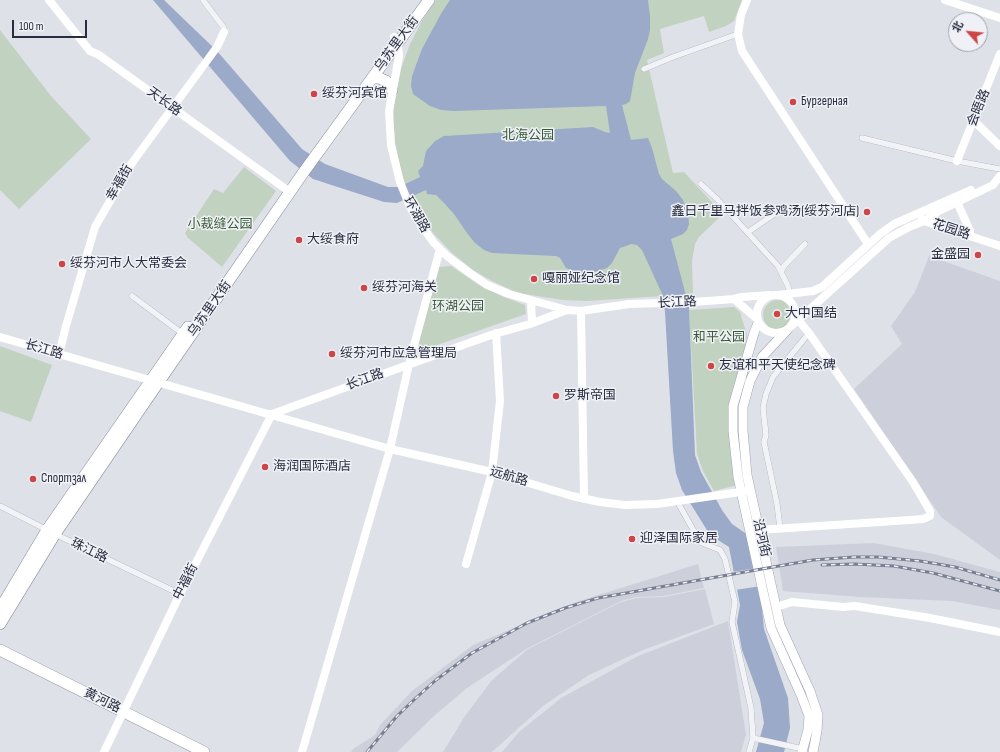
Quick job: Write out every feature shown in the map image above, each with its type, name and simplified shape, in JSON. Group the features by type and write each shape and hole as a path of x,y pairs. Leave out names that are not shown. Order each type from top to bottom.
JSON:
{"highway":[{"name":"乌苏里大街","path":"311,156 373,78 421,0"},
{"name":"乌苏里大街","path":"0,609 51,532 311,156 396,40 429,0"},
{"path":"373,78 379,78 386,82 392,90"},
{"name":"乌苏里大街","path":"155,382 183,334 288,190"},
{"name":"乌苏里大街","path":"0,624 51,532"},
{"name":"黄河路","path":"0,650 122,714 189,752"},
{"name":"黄河路","path":"0,658 204,752"}],"main road":[{"name":"沿河街","path":"757,321 733,406 733,431 738,477 745,491 759,530 780,625 810,691 818,714 817,731 813,752"},
{"name":"沿河街","path":"788,329 762,357 750,381 742,407 742,431 747,475 745,491 771,628 809,716 808,730 802,751"}],"street":[{"name":"天长路","path":"49,0 90,50 288,190"},
{"path":"203,0 224,28 224,32"},
{"path":"747,0 741,15 738,34 742,51 868,244"},
{"path":"945,0 1000,18"},
{"name":"幸福街","path":"59,354 95,227 132,163 217,47 224,32"},
{"path":"644,69 738,34"},
{"name":"环湖路","path":"396,40 399,56 389,111 393,156 400,182 409,204 426,232 440,249 456,263 487,284 509,294 567,310"},
{"name":"会晤路","path":"957,161 1000,54"},
{"path":"974,121 1000,146"},
{"path":"862,138 957,161 1000,169"},
{"path":"734,299 757,321 763,329 774,334 781,333 788,329 797,318 889,238 993,185 1000,176"},
{"name":"长江路","path":"0,337 272,414 496,333 532,323 567,310 581,311 629,304 656,304 734,299 813,291 822,287 868,244 894,224 1000,176"},
{"path":"702,184 778,266 788,286 789,294"},
{"path":"958,202 970,231"},
{"path":"748,232 776,213"},
{"name":"花园路","path":"918,213 927,219 1000,246"},
{"name":"花园路","path":"927,219 1000,241"},
{"path":"781,272 784,266 806,244"},
{"path":"302,752 390,449 409,364 440,249"},
{"path":"757,321 757,308 760,302 774,295 785,297 791,302 797,318 913,482 930,511 930,516 923,519 759,530"},
{"path":"132,296 183,334"},
{"path":"531,301 532,323"},
{"path":"581,311 584,499"},
{"path":"466,564 492,472 500,402 496,333"},
{"path":"780,528 777,504 764,442 766,435 763,408 766,394 773,377 809,333"},
{"name":"远航路","path":"272,414 390,449 492,472 584,499 600,502 625,505 657,504 745,491"},
{"name":"中福街","path":"104,752 180,594 272,414"},
{"path":"677,501 700,542 720,550 725,559 735,602 732,622 751,708 753,738 749,752"},
{"name":"珠江路","path":"0,506 180,594"},
{"path":"776,607 792,602 843,607 855,606 930,618 1000,632"},
{"path":"753,738 802,751 813,752"}],"shaded area":[{"path":"929,256 1000,281 1000,560 941,517 854,389 902,344 891,326 915,292"},
{"path":"874,543 934,554 1000,572 1000,610 952,601 859,597 783,591 776,547"},
{"path":"698,564 704,588 663,596 637,597 621,601 528,648 467,688 434,716 397,752 351,752 353,749 375,735 380,725 412,691 473,645 576,602"},
{"path":"705,589 714,624 643,650 589,675 543,706 492,752 443,752 465,716 492,680 528,649 621,602 637,598 664,597"},
{"path":"728,621 746,735 741,752 502,752 519,732 561,698 638,656"}],"green space":[{"name":"北海公园","path":"436,0 742,0 734,21 726,26 709,32 704,16 660,29 664,53 647,60 673,173 684,172 723,214 699,237 695,244 692,261 693,294 587,301 563,300 518,293 473,270 452,253 433,233 417,209 402,177 395,142 393,121 401,69 410,44 422,21"},
{"path":"0,30 51,96 91,139 19,209 0,190"},
{"name":"小裁缝公园","path":"244,167 276,191 222,267 187,237 185,233 214,189 223,193"},
{"name":"环湖公园","path":"451,266 479,285 525,305 526,314 423,350 418,344 439,267"},
{"path":"778,300 789,304 793,315 789,326 778,330 767,326 763,315 767,304"},
{"name":"和平公园","path":"734,307 740,312 747,335 745,351 730,406 737,485 714,491 703,471 697,454 689,310"},
{"path":"0,346 52,365 31,422 0,411"}],"water":[{"name":"北海公园","path":"153,0 164,0 217,51 302,149 325,164 388,187 399,187 420,177 418,171 423,166 426,151 435,141 444,136 593,127 610,133 606,106 454,111 441,110 430,106 413,94 411,86 412,76 422,49 450,0 648,0 650,30 648,39 635,73 630,101 622,105 631,140 648,138 659,174 683,200 688,212 689,224 687,230 683,234 671,239 689,307 695,455 701,472 722,510 732,524 748,535 760,588 764,629 788,698 790,728 784,752 756,752 764,723 760,699 742,650 737,622 740,605 729,547 710,535 682,490 676,473 673,451 663,296 642,250 637,245 631,244 620,248 612,263 607,268 591,273 578,273 566,268 560,258 556,256 492,253 484,250 475,243 444,203 436,195 427,194 426,190 397,203 384,202 313,179 290,161"}],"pier":[{"path":"757,568 761,586 735,590 732,572"}],"railway":[{"path":"367,752 397,716 417,697 436,680 472,653 527,623 565,608 598,598 813,560 854,557 878,557 920,561 955,567 1000,580"},
{"path":"822,565 854,564 894,566 933,573 1000,591"}],"place":[{"name":"绥芬河宾馆","path":"314,94"},
{"name":"Бургерная","path":"793,102"},
{"name":"鑫日千里马拌饭参鸡汤(绥芬河店)","path":"867,212"},
{"name":"大绥食府","path":"299,240"},
{"name":"金盛园","path":"978,255"},
{"name":"绥芬河市人大常委会","path":"62,264"},
{"name":"嘎丽娅纪念馆","path":"534,279"},
{"name":"绥芬河海关","path":"364,288"},
{"name":"大中国结","path":"777,314"},
{"name":"绥芬河市应急管理局","path":"332,354"},
{"name":"友谊和平天使纪念碑","path":"711,366"},
{"name":"罗斯帝国","path":"556,396"},
{"name":"海润国际酒店","path":"265,467"},
{"name":"Спортзал","path":"33,479"},
{"name":"迎泽国际家居","path":"632,539"}]}
